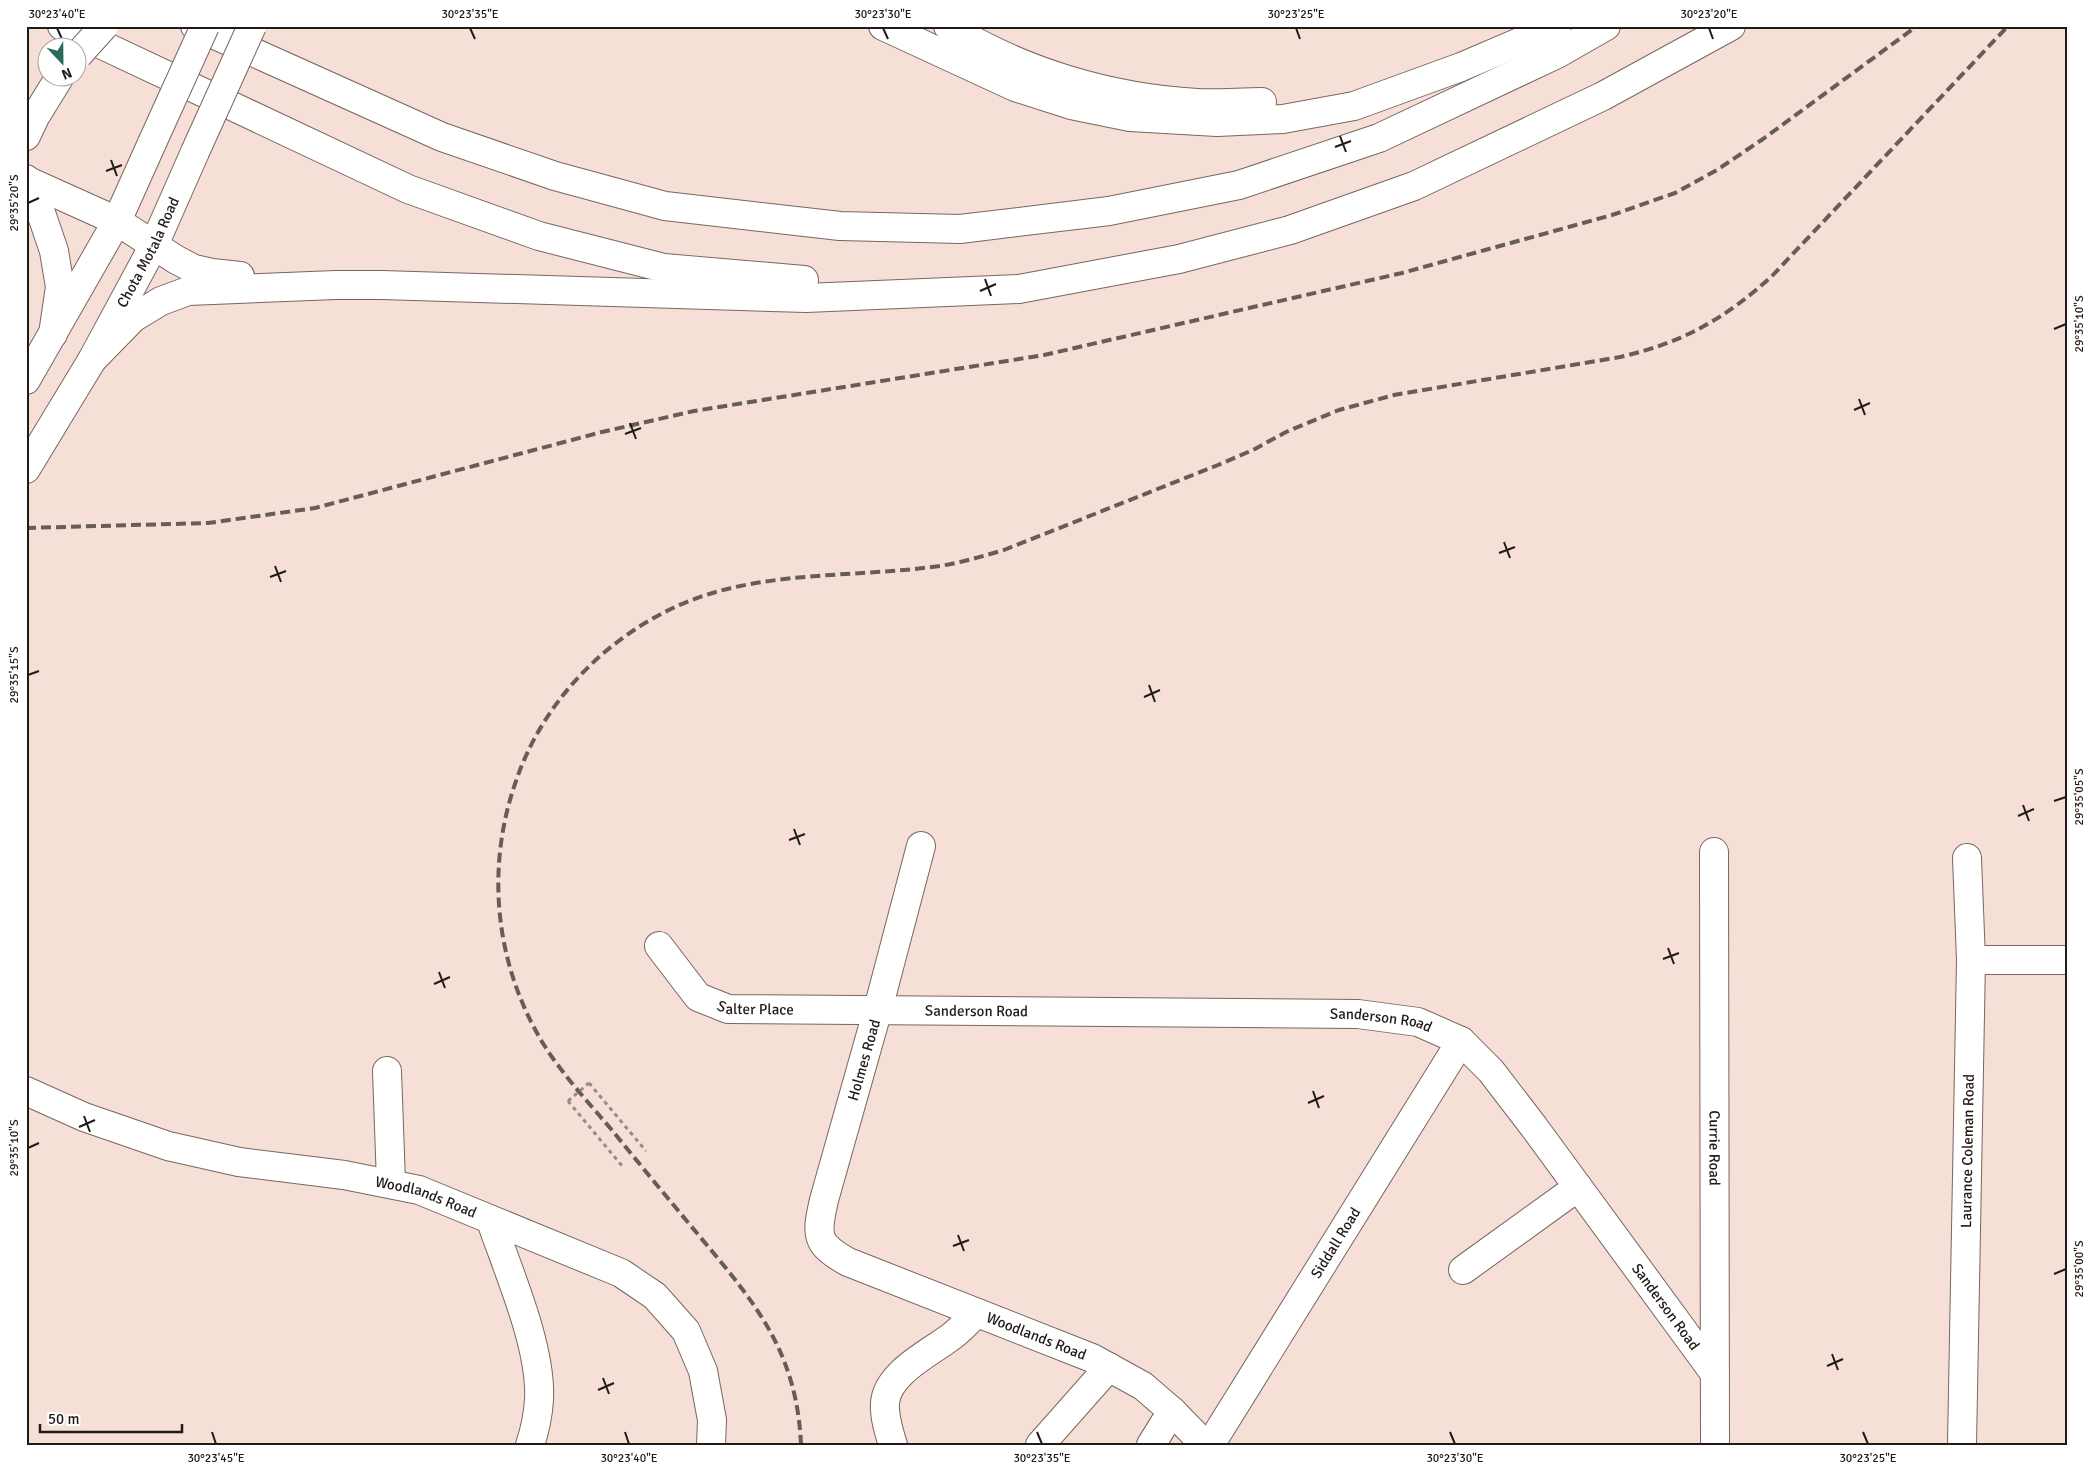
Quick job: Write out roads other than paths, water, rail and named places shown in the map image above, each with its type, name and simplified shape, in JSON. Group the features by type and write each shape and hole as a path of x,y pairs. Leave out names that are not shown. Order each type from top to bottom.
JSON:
{"main road":[{"path":"62,26 408,189 539,236 664,268 798,280 1017,280 1179,259"},
{"path":"88,44 104,26"},
{"path":"195,26 442,137 554,176 665,206 840,226 960,229 1109,211 1239,185 1379,138 1557,54 1606,26"},
{"path":"26,380 117,221 205,26"},
{"name":"Chota Motala Road","path":"26,469 92,360 154,244 252,26"},
{"path":"883,26 1015,87 1071,105 1130,117 1217,122 1283,119 1354,106 1461,67 1557,26"},
{"path":"948,26 966,38 1035,70 1121,95 1198,103 1279,101 1351,91 1461,67"},
{"path":"92,360 133,318 161,300 188,291 336,285 806,298 1019,289 1179,259 1290,230 1414,186 1603,96 1731,26"},
{"path":"26,136 53,88"},
{"path":"27,180 117,221 175,259 194,268 212,273 336,285"},
{"path":"27,180 54,251 60,287 53,334"},
{"name":"Holmes Road","path":"848,1262 828,1251 820,1238 818,1226 922,846"},
{"name":"Currie Road","path":"1714,852 1715,1445"},
{"name":"Laurance Coleman Road","path":"1962,1445 1971,960 1967,858"},
{"name":"Salter Place","path":"659,946 698,997 728,1009 878,1009"},
{"path":"1971,960 2067,960"},
{"name":"Sanderson Road","path":"878,1009 1358,1014 1418,1022 1461,1041 1491,1071 1715,1374"},
{"name":"Siddall Road","path":"1210,1445 1461,1041"},
{"path":"387,1072 391,1183"},
{"name":"Woodlands Road","path":"26,1091 84,1117 168,1146 239,1162 344,1175 419,1190 490,1221 590,1258 621,1273 655,1296 686,1331 703,1371 712,1420 711,1445"},
{"path":"1463,1270 1578,1187"},
{"path":"490,1221 527,1324 535,1361 539,1398 537,1423 530,1445"},
{"name":"Woodlands Road","path":"848,1262 1092,1358 1143,1386 1172,1411 1205,1445"},
{"path":"893,1445 888,1429 885,1402 890,1386 907,1368 952,1336 977,1313"},
{"path":"1040,1445 1109,1368"},
{"path":"1151,1445 1172,1411"}],"railway":[{"path":"26,528 208,523 315,508 602,432 694,411 1044,355 1402,273 1612,215 1675,193 1717,170 1763,139 1917,26"},
{"path":"801,1445 798,1412 792,1383 771,1332 740,1286 721,1262 559,1067 527,1014 515,982 505,950 500,916 498,882 500,848 506,814 527,753 558,701 599,657 623,638 648,621 675,607 706,595 769,581 932,567 977,558 1004,550 1218,465 1253,450 1286,432 1339,410 1394,395 1620,357 1683,337 1720,317 1772,276 2008,26"}]}
